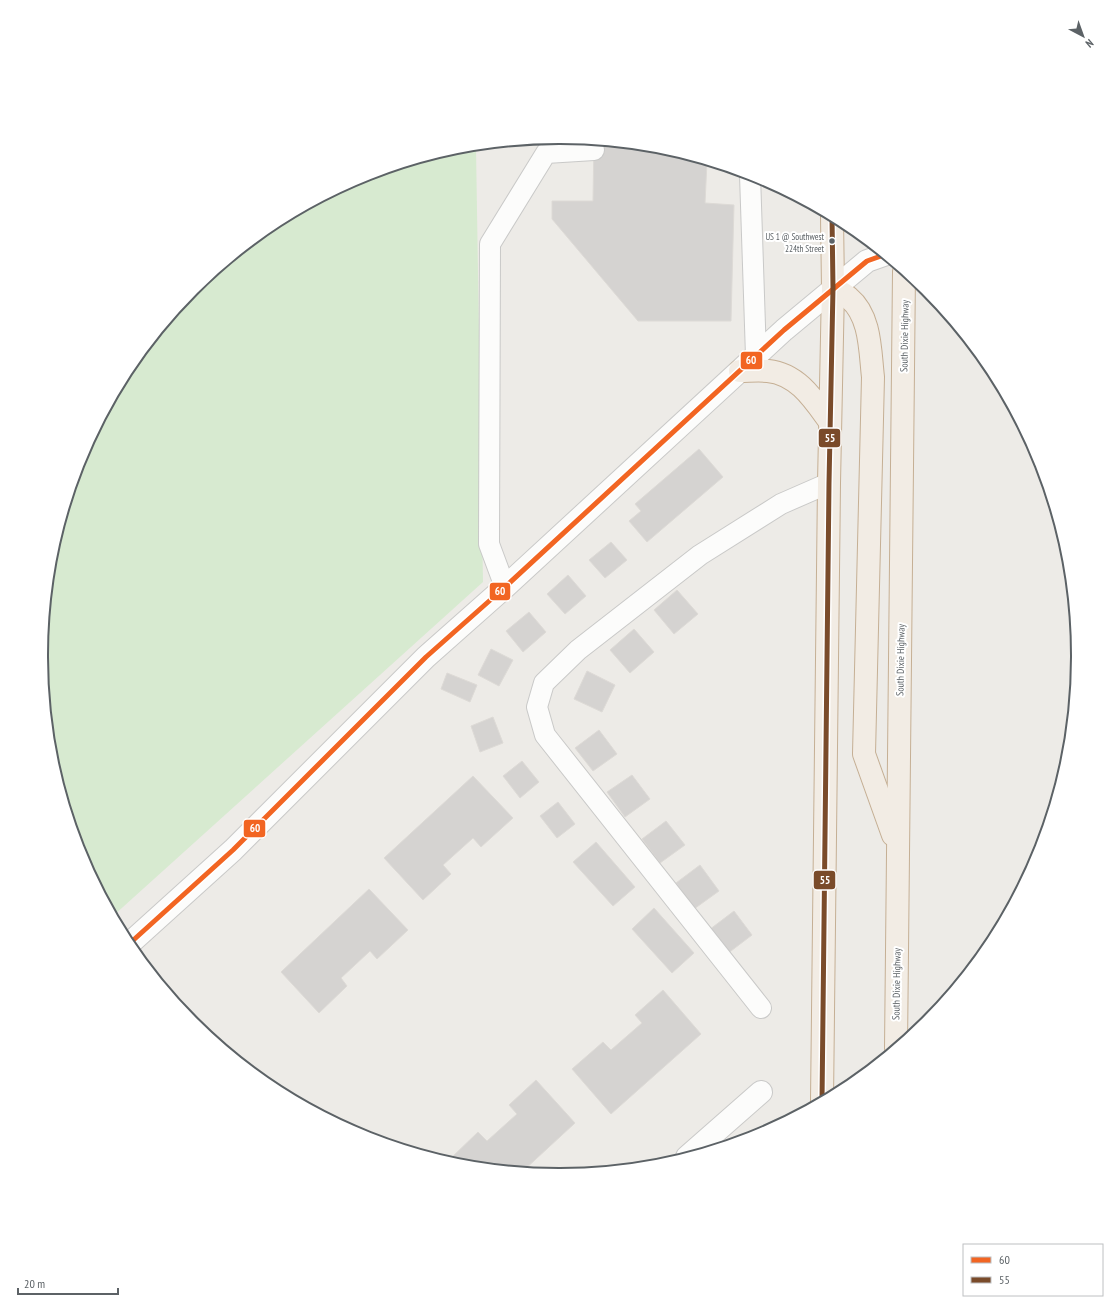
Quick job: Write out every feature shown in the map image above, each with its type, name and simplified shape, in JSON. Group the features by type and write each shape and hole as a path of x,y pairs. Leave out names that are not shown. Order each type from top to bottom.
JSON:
{"highway":[{"path":"822,1095 829,483 833,288 832,224"},
{"name":"South Dixie Highway","path":"896,1042 904,278"},
{"path":"833,288 849,298 859,309 869,335 873,378 864,754 898,848"},
{"path":"740,371 768,371 783,374 798,383 810,395 830,422"}],"street":[{"path":"134,940 233,850 426,657 505,587 756,356 833,288 867,261 879,257"},
{"path":"697,1149 761,1092"}],"lane":[{"path":"505,587 489,544 490,244 546,153 594,150"},
{"path":"750,181 756,356"},
{"path":"761,1008 545,735 537,707 544,683 578,650 700,555 781,504 829,483"}],"green space":[{"path":"476,152 483,582 117,912 87,852 65,788 52,723 49,689 49,623 52,589 58,556 65,524 75,492 87,460 101,430 134,372 175,319 222,271 248,250 304,213 333,197 364,183 427,162"}],"building":[{"path":"594,146 659,154 707,167 705,203 734,205 731,321 638,321 552,219 552,201 593,201"},
{"path":"699,449 723,477 647,542 629,521 641,511 635,504"},
{"path":"611,542 627,560 605,578 589,560"},
{"path":"568,575 586,596 565,614 547,594"},
{"path":"677,590 698,614 674,634 654,610"},
{"path":"529,612 546,632 523,652 506,631"},
{"path":"634,629 654,652 630,673 610,650"},
{"path":"491,649 513,660 499,686 478,675"},
{"path":"587,671 615,685 602,712 574,699"},
{"path":"447,673 477,685 470,702 441,689"},
{"path":"493,717 503,743 480,752 471,726"},
{"path":"599,730 617,754 593,771 575,748"},
{"path":"522,761 539,782 520,798 503,776"},
{"path":"632,775 650,799 625,817 607,792"},
{"path":"473,776 513,818 481,847 473,838 443,865 451,874 423,900 384,858"},
{"path":"558,802 575,824 557,838 540,816"},
{"path":"666,821 685,845 660,863 642,839"},
{"path":"596,842 635,887 613,906 573,862"},
{"path":"700,865 719,891 694,909 676,883"},
{"path":"369,889 408,930 377,959 370,951 341,978 347,986 319,1013 281,972"},
{"path":"654,908 694,953 672,973 632,929"},
{"path":"734,911 752,935 727,954 709,930"},
{"path":"663,990 701,1034 611,1114 572,1069 603,1042 611,1050 642,1023 635,1015"},
{"path":"536,1080 575,1123 528,1166 493,1163 453,1156 478,1132 487,1141 517,1114 509,1105"}],"transit line":[{"name":"55","path":"822,1095 829,483 833,288 832,224"},
{"name":"60","path":"134,940 233,850 426,657 505,587 784,330 867,261 879,257"}],"place":[{"name":"US 1 @ Southwest 224th Street","path":"832,241"}]}
